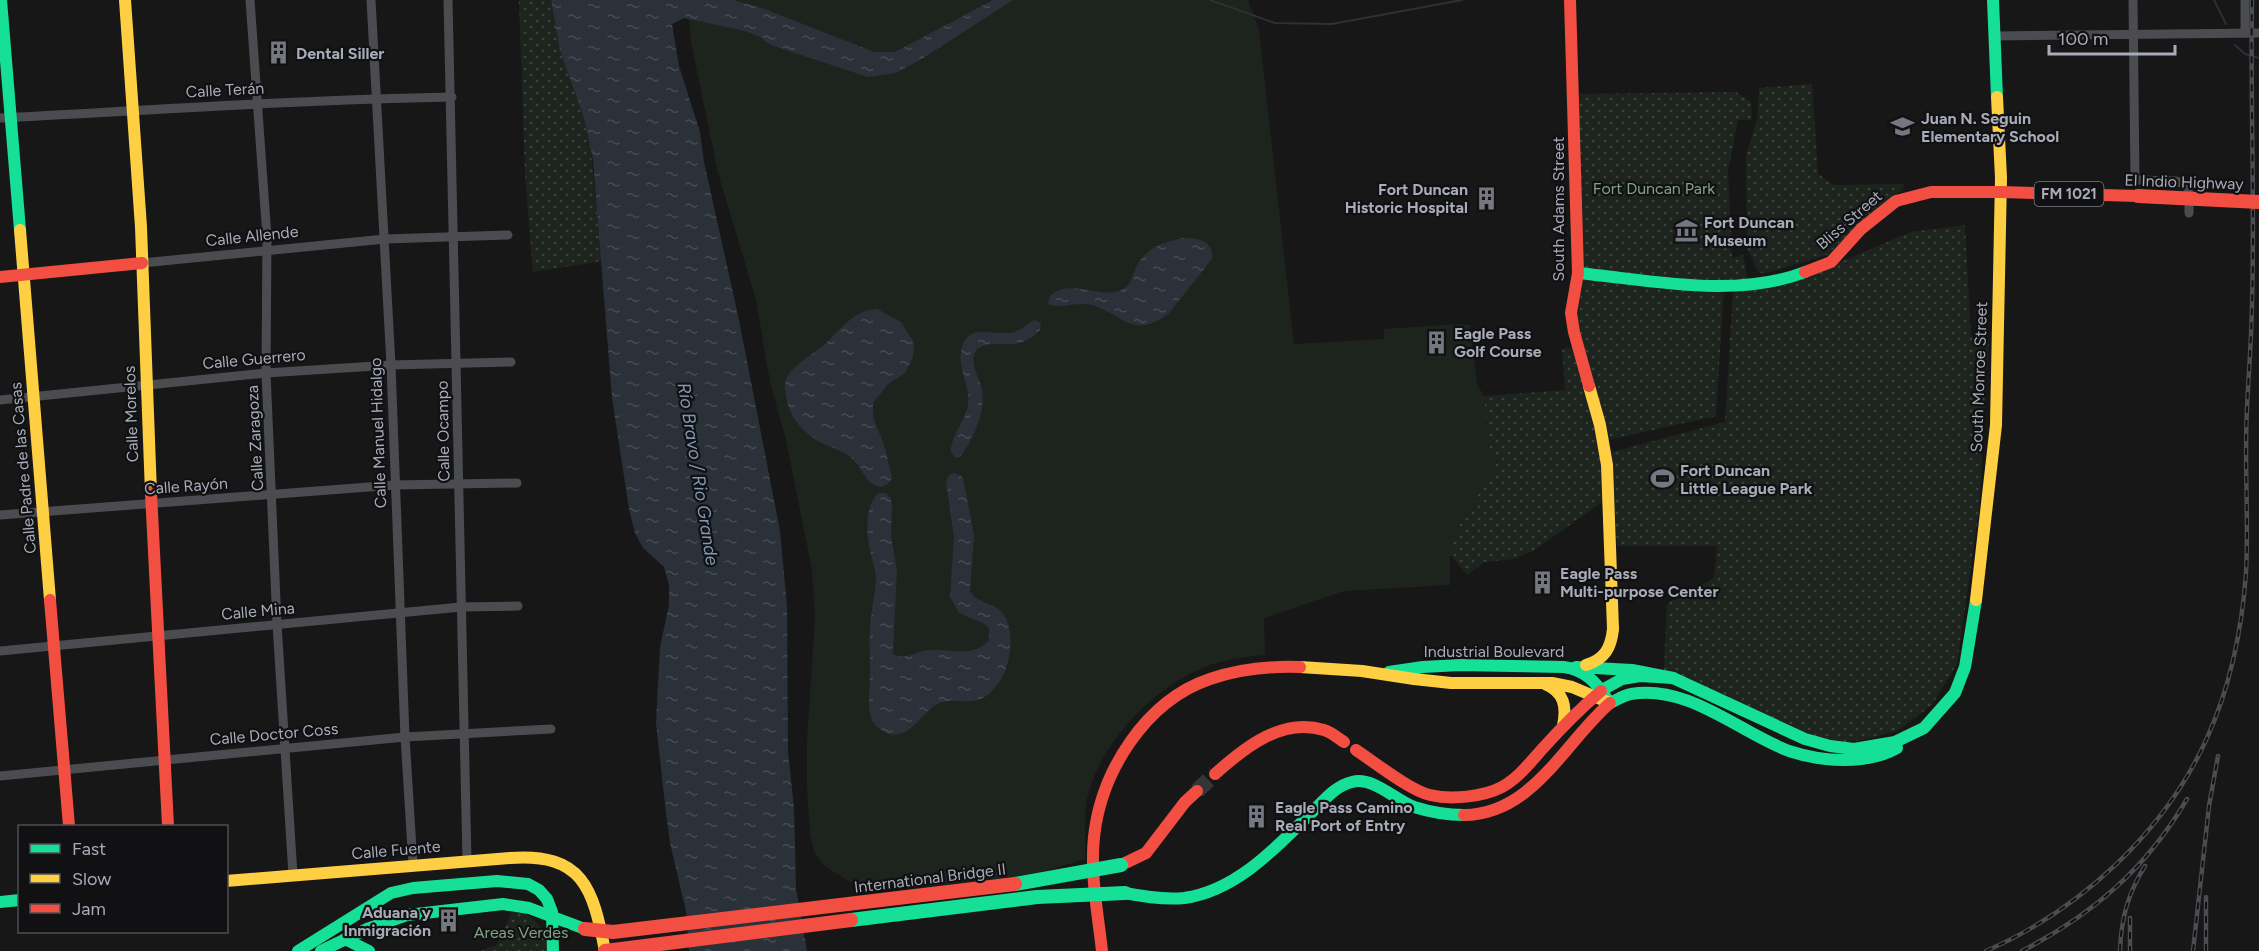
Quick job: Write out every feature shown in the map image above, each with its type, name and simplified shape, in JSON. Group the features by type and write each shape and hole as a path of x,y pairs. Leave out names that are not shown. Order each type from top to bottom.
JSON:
{"main road":[{"name":"Calle Padre de las Casas","path":"1,0 5,117 24,275 69,825"},
{"name":"Calle Morelos","path":"125,0 142,263 157,635 168,825"},
{"name":"South Adams Street","path":"1570,0 1578,273 1571,313 1574,332 1600,425 1607,465 1612,629"},
{"name":"South Monroe Street","path":"1914,733 1924,728 1948,703 1961,681 1965,667 1979,577 1996,424 2001,192 1993,0"},
{"name":"Bliss Street","path":"1578,273 1727,288 1783,281 1831,262 1861,229 1896,201 1931,192 2001,192"},
{"name":"El Indio Highway","path":"2001,192 2259,202"},
{"name":"Calle Allende","path":"0,277 142,263"},
{"path":"1580,667 1604,657 1611,644 1612,629"},
{"path":"1612,629 1616,646 1622,657 1643,671"},
{"name":"Industrial Boulevard","path":"1385,673 1407,668 1434,666 1564,667 1587,675 1597,693"},
{"name":"Industrial Boulevard","path":"1102,951 1094,852 1101,801 1110,777 1121,755 1137,732 1157,712 1183,693 1209,680 1232,672 1297,667 1385,673 1409,680 1462,684 1557,683 1597,693 1610,703"},
{"path":"1564,667 1643,671 1673,678 1754,717 1810,741 1830,746 1854,749 1883,746 1914,733"},
{"path":"1215,774 1248,746 1269,734 1308,727 1325,731 1429,795 1473,796 1502,787 1515,777 1597,693 1622,679 1640,676 1673,678"},
{"path":"1541,683 1553,687 1564,699 1566,714 1563,726"},
{"path":"1440,797 1438,813 1469,814 1507,805 1539,779 1590,721 1610,703 1617,698 1643,692 1670,695 1706,710 1781,748 1829,760 1845,761 1878,756 1904,744 1914,733"},
{"name":"International Bridge II","path":"605,951 1036,897 1125,893 1150,898 1176,899 1200,895 1222,887 1264,856 1338,787 1352,781 1365,782 1424,811 1438,813"},
{"name":"International Bridge II","path":"324,950 345,939 407,915 481,906 518,905 585,929 613,932 1036,882 1121,865 1146,853 1185,802 1197,791"},
{"name":"Calle Fuente","path":"228,881 467,861 533,857 552,860 567,866 579,876 592,894 605,951"},
{"path":"298,951 380,899 404,889 515,880 535,886 546,898 552,918 553,951"},
{"path":"0,902 18,900"},
{"path":"345,939 369,951"}],"street":[{"name":"Calle Zaragoza","path":"250,0 267,237 266,373 277,624 293,875"},
{"name":"Calle Manuel Hidalgo","path":"370,0 385,239 405,737 413,865"},
{"name":"Calle Ocampo","path":"448,0 452,97 467,861"},
{"path":"2133,0 2135,180 2176,181 2187,185 2190,194 2189,213"},
{"path":"2245,0 2245,33"},
{"path":"1995,36 2259,33"},
{"name":"Calle Terán","path":"5,117 375,98 452,97"},
{"name":"Calle Allende","path":"142,263 385,239 508,235"},
{"name":"Calle Guerrero","path":"0,400 266,373 391,365 511,362"},
{"name":"Calle Rayón","path":"0,515 395,485 459,482 518,483"},
{"name":"Calle Mina","path":"0,651 461,607 518,606"},
{"name":"Calle Doctor Coss","path":"0,776 405,737 551,729"}],"green space":[{"path":"519,0 551,0 560,51 584,118 590,143 602,261 533,272 525,175"},
{"name":"Eagle Pass Golf Course","path":"687,0 1248,0 1259,30 1294,344 1384,339 1384,329 1470,325 1477,384 1484,396 1489,453 1498,461 1450,541 1450,585 1344,591 1264,618 1265,655 1210,665 1169,686 1133,718 1104,757 1087,799 1085,859 1036,874 925,887 865,885 850,882 823,865 814,851 810,834 807,786 807,741 815,617 812,570 785,436 770,382 756,300 718,173 691,42"},
{"name":"Fort Duncan Park","path":"1812,84 1818,174 1834,185 1904,184 1903,189 1855,228 1827,255 1763,274 1758,271 1747,248 1746,155 1757,120 1759,88"},
{"name":"Fort Duncan Park","path":"1736,92 1751,102 1752,120 1738,120 1728,171 1732,258 1743,255 1748,282 1581,269 1577,94"},
{"path":"1965,225 1971,337 1989,341 1979,510 1957,664 1932,705 1897,731 1863,740 1844,742 1815,736 1664,671 1667,604 1683,592 1708,582 1714,577 1717,546 1617,546 1612,452 1725,422 1733,291 1786,285 1911,232"},
{"path":"1605,275 1724,287 1716,416 1608,440 1577,320 1583,280"},
{"path":"1573,347 1598,436 1605,500 1533,551 1514,559 1484,562 1468,575 1450,555 1450,541 1498,461 1489,453 1484,396 1565,390 1562,349"},
{"name":"Areas Verdes","path":"513,909 527,915 541,927 548,938 550,951 480,951 497,945"}],"water":[{"name":"Río Bravo / Rio Grande","path":"551,0 733,0 762,8 874,52 895,52 993,0 1013,0 896,73 868,77 771,45 758,36 741,30 684,18 672,24 679,66 700,132 704,162 739,320 780,531 787,606 788,752 794,808 796,889 807,951 689,951 686,911 670,843 656,723 660,647 669,605 669,585 664,567 643,548 635,533 629,509 612,398 593,160 584,118 560,51"},
{"path":"1184,238 1200,240 1208,244 1211,248 1212,259 1169,313 1156,322 1134,325 1107,311 1086,304 1057,306 1048,304 1050,296 1068,289 1114,292 1123,289 1130,283 1139,262 1149,251 1162,244"},
{"path":"877,309 901,322 914,343 913,357 905,373 888,384 873,403 873,417 885,448 892,478 888,484 881,487 871,483 849,456 817,440 804,430 790,411 785,386 787,377 795,367 825,344 848,321 861,313"},
{"path":"1034,320 1041,323 1040,330 1031,338 1014,344 990,344 976,350 973,361 982,390 982,407 978,425 970,442 961,456 955,458 951,452 952,445 968,404 968,391 961,366 963,343 968,337 979,332 1013,332"},
{"path":"954,473 963,478 974,535 970,591 1003,614 1010,636 1008,662 997,686 988,695 972,701 939,703 914,726 899,734 890,734 875,725 869,707 870,626 876,581 867,528 871,505 878,493 886,493 891,499 892,506 891,536 897,570 893,653 901,656 929,650 968,651 983,646 989,640 989,628 959,613 950,597 954,538 946,481 949,475"}],"waterway":[{"path":"1210,0 1275,23 1332,24 1462,0"},
{"path":"2214,0 2226,24"},
{"path":"2235,45 2245,54 2259,58"}],"tunnel":[{"path":"1197,791 1215,774"}],"railway":[{"path":"1986,951 2054,914 2116,864 2143,836 2168,805 2207,738 2222,699 2234,657 2247,553 2246,429 2253,251 2252,0"},
{"path":"2193,951 2209,806 2218,756"},
{"path":"2022,951 2072,921 2116,887 2154,847 2187,799"},
{"path":"2120,951 2126,907 2145,866"},
{"path":"2206,897 2206,951"},
{"path":"2130,918 2130,951"}],"traffic: fast":[{"path":"1,0 20,230"},
{"path":"1993,0 1997,97"},
{"path":"1578,273 1663,283 1722,286 1751,285 1805,272"},
{"path":"1602,690 1622,679 1640,676 1673,678 1805,739 1830,746 1854,749 1895,742 1924,728 1955,693 1965,667 1976,600"},
{"path":"1389,672 1460,665 1564,667 1584,674 1599,687 1607,699"},
{"path":"1576,667 1632,670 1673,678"},
{"path":"1610,703 1631,694 1652,693 1673,696 1713,712 1770,743 1816,758 1864,759 1885,754 1897,748"},
{"path":"1125,893 1177,899 1203,894 1220,887 1253,867 1329,796 1340,787 1352,782 1360,781 1376,785 1414,807 1439,813 1464,815"},
{"path":"1015,884 1121,865"},
{"path":"298,951 391,893 413,888 497,881 528,884 539,890 547,899 552,912 553,951"},
{"path":"851,920 1037,897 1125,893"},
{"path":"0,902 18,900"},
{"path":"321,951 367,929 407,915 503,904 529,908 585,929"},
{"path":"345,939 369,951"}],"traffic: slow":[{"path":"125,0 141,227 151,493"},
{"path":"1976,600 1996,425 2001,178 1997,97"},
{"path":"20,230 50,600"},
{"path":"1589,386 1600,425 1607,465 1613,629"},
{"path":"1586,665 1598,660 1606,652 1611,642 1613,629"},
{"path":"1300,667 1362,671 1451,683 1552,683 1572,687 1610,703"},
{"path":"1545,684 1556,691 1563,700 1565,712 1563,726"},
{"path":"228,881 510,858 535,858 554,862 569,869 580,879 595,909 605,951"}],"traffic: jam":[{"path":"1570,0 1578,273 1571,313 1589,386"},
{"path":"1805,272 1831,262 1861,229 1896,201 1931,192 2001,192"},
{"path":"2001,192 2138,196"},
{"path":"2138,196 2259,202"},
{"path":"0,277 142,263"},
{"path":"151,493 168,825"},
{"path":"50,600 69,825"},
{"path":"1102,951 1094,880 1094,837 1098,812 1106,788 1130,742 1165,704 1187,689 1232,673 1277,667 1300,667"},
{"path":"1356,750 1403,782 1430,795 1467,797 1486,793 1514,779 1565,724 1601,691"},
{"path":"1464,815 1488,812 1509,803 1528,790 1546,774 1593,719 1610,703"},
{"path":"1215,774 1251,745 1279,731 1308,727 1327,731 1344,742"},
{"path":"1121,865 1146,853 1185,802 1197,791"},
{"path":"585,929 613,932 1015,884"},
{"path":"605,951 851,920"}],"place":[{"name":"Dental Siller","path":"278,53"},
{"name":"Juan N. Seguin Elementary School","path":"1903,127"},
{"name":"Fort Duncan Historic Hospital","path":"1486,198"},
{"name":"Fort Duncan Museum","path":"1686,231"},
{"name":"Eagle Pass Golf Course","path":"1436,342"},
{"name":"Fort Duncan Little League Park","path":"1662,479"},
{"name":"Eagle Pass Multi-purpose Center","path":"1542,582"},
{"name":"Eagle Pass Camino Real Port of Entry","path":"1257,816"},
{"name":"Aduana y Inmigración","path":"449,921"}]}
